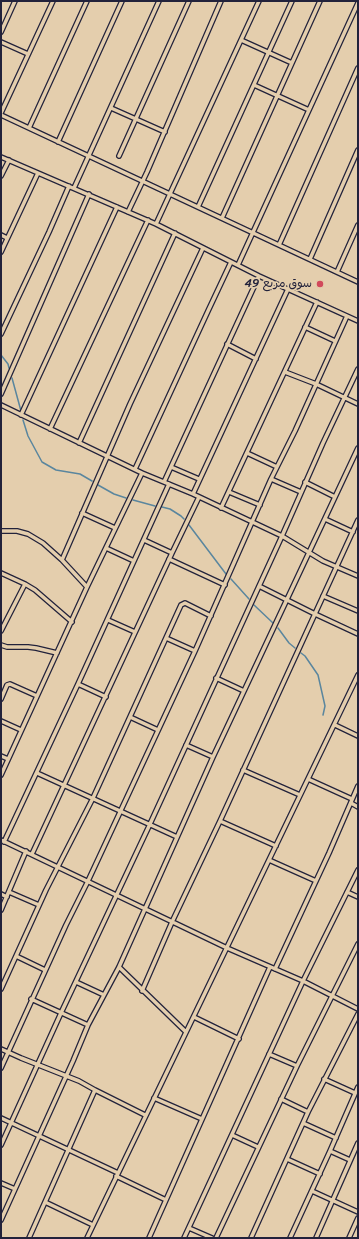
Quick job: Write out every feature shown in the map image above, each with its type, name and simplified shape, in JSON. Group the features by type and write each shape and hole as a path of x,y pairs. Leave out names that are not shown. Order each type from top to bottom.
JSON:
{"street":[{"path":"1,32 15,1"},
{"path":"53,1 1,114 358,282"},
{"path":"29,128 87,1"},
{"path":"58,142 122,1"},
{"path":"74,188 159,1"},
{"path":"119,156 189,1"},
{"path":"128,212 165,132 221,1"},
{"path":"156,224 260,1"},
{"path":"198,207 292,1"},
{"path":"222,218 320,1"},
{"path":"238,265 358,3"},
{"path":"241,40 292,63"},
{"path":"1,42 28,54"},
{"path":"279,245 358,68"},
{"path":"254,85 309,110"},
{"path":"111,108 165,132"},
{"path":"310,259 358,150"},
{"path":"1,157 148,220 259,276 358,321"},
{"path":"1,176 9,160"},
{"path":"1,252 38,173"},
{"path":"1,334 50,232 69,186"},
{"path":"1,394 89,194"},
{"path":"22,415 117,206"},
{"path":"50,429 148,220"},
{"path":"337,272 358,225"},
{"path":"79,443 175,233"},
{"path":"1,235 7,238"},
{"path":"62,560 107,456 203,248"},
{"path":"135,469 231,262"},
{"path":"164,482 259,276"},
{"path":"193,494 288,289"},
{"path":"221,508 317,302"},
{"path":"1,1068 45,970 195,651 271,479 295,431 347,316"},
{"path":"1,322 6,324"},
{"path":"305,327 335,341"},
{"path":"227,344 256,359"},
{"path":"1,1145 150,824 282,536 305,482 358,369"},
{"path":"285,372 316,384 358,404"},
{"path":"1,405 142,473 193,494 282,536 323,561 358,576"},
{"path":"1,1220 40,1136 88,1025 119,967 213,757 358,448"},
{"path":"247,453 277,467"},
{"path":"171,466 199,479"},
{"path":"1,775 87,587 142,473"},
{"path":"271,479 301,492"},
{"path":"305,482 335,497"},
{"path":"169,484 108,620 3,841 358,1009"},
{"path":"229,492 260,505"},
{"path":"32,854 106,697 168,559 199,497"},
{"path":"82,513 115,528"},
{"path":"325,519 352,532"},
{"path":"142,991 172,922 358,520"},
{"path":"1,531 17,531 28,534 43,543 62,560 87,587"},
{"path":"144,540 172,553"},
{"path":"106,548 134,561"},
{"path":"168,559 225,585"},
{"path":"1,572 25,584 72,622"},
{"path":"1,631 25,584"},
{"path":"259,586 358,634"},
{"path":"323,596 358,611"},
{"path":"1,989 39,905 93,798 183,604 185,603 211,616"},
{"path":"108,620 135,632"},
{"path":"166,638 195,651"},
{"path":"1,645 7,647 36,648 57,653"},
{"path":"87,1238 358,675"},
{"path":"216,678 244,691"},
{"path":"1,700 7,685 10,684 37,696"},
{"path":"78,684 106,697"},
{"path":"130,717 158,730"},
{"path":"1,722 21,730"},
{"path":"335,725 358,736"},
{"path":"186,745 213,757"},
{"path":"1,756 8,759"},
{"path":"243,770 300,795"},
{"path":"37,772 177,837"},
{"path":"308,779 351,801 358,807"},
{"path":"149,1238 202,1119 272,968 316,881 358,786"},
{"path":"220,821 276,846"},
{"path":"1,910 26,851"},
{"path":"269,860 316,881"},
{"path":"184,1238 303,982 358,870"},
{"path":"9,892 39,905"},
{"path":"347,892 358,897"},
{"path":"1,894 7,897"},
{"path":"216,1238 281,1099 358,944"},
{"path":"16,956 45,970"},
{"path":"119,967 142,991 186,1032"},
{"path":"1,977 6,979"},
{"path":"76,982 104,995"},
{"path":"32,999 88,1025"},
{"path":"251,1238 324,1078 358,1014"},
{"path":"194,1017 239,1039"},
{"path":"1,1049 79,1081 145,1115"},
{"path":"270,1054 297,1066"},
{"path":"324,1078 355,1093"},
{"path":"290,1238 358,1087"},
{"path":"29,1238 95,1090"},
{"path":"154,1098 202,1119"},
{"path":"281,1099 308,1112"},
{"path":"1,1118 69,1150 166,1200"},
{"path":"303,1123 336,1138"},
{"path":"232,1135 258,1147"},
{"path":"316,1238 358,1143"},
{"path":"330,1151 350,1160"},
{"path":"287,1159 320,1174"},
{"path":"1,1183 15,1189"},
{"path":"312,1191 358,1212"},
{"path":"45,1202 93,1225"},
{"path":"349,1238 358,1218"},
{"path":"189,1228 212,1238"}],"waterway":[{"path":"1,355 8,364 9,368"},
{"path":"12,378 21,411"},
{"path":"23,420 28,436 42,462 56,470 80,474 92,481"},
{"path":"98,485 114,494 126,498"},
{"path":"133,500 155,506"},
{"path":"162,507 170,509 184,519"},
{"path":"189,525 226,574"},
{"path":"231,579 249,599"},
{"path":"254,605 273,623"},
{"path":"278,628 289,643 295,648"},
{"path":"301,653 305,656 318,675 325,706 323,715"}],"place":[{"name":"سوق مربع 49","path":"320,284"}]}
